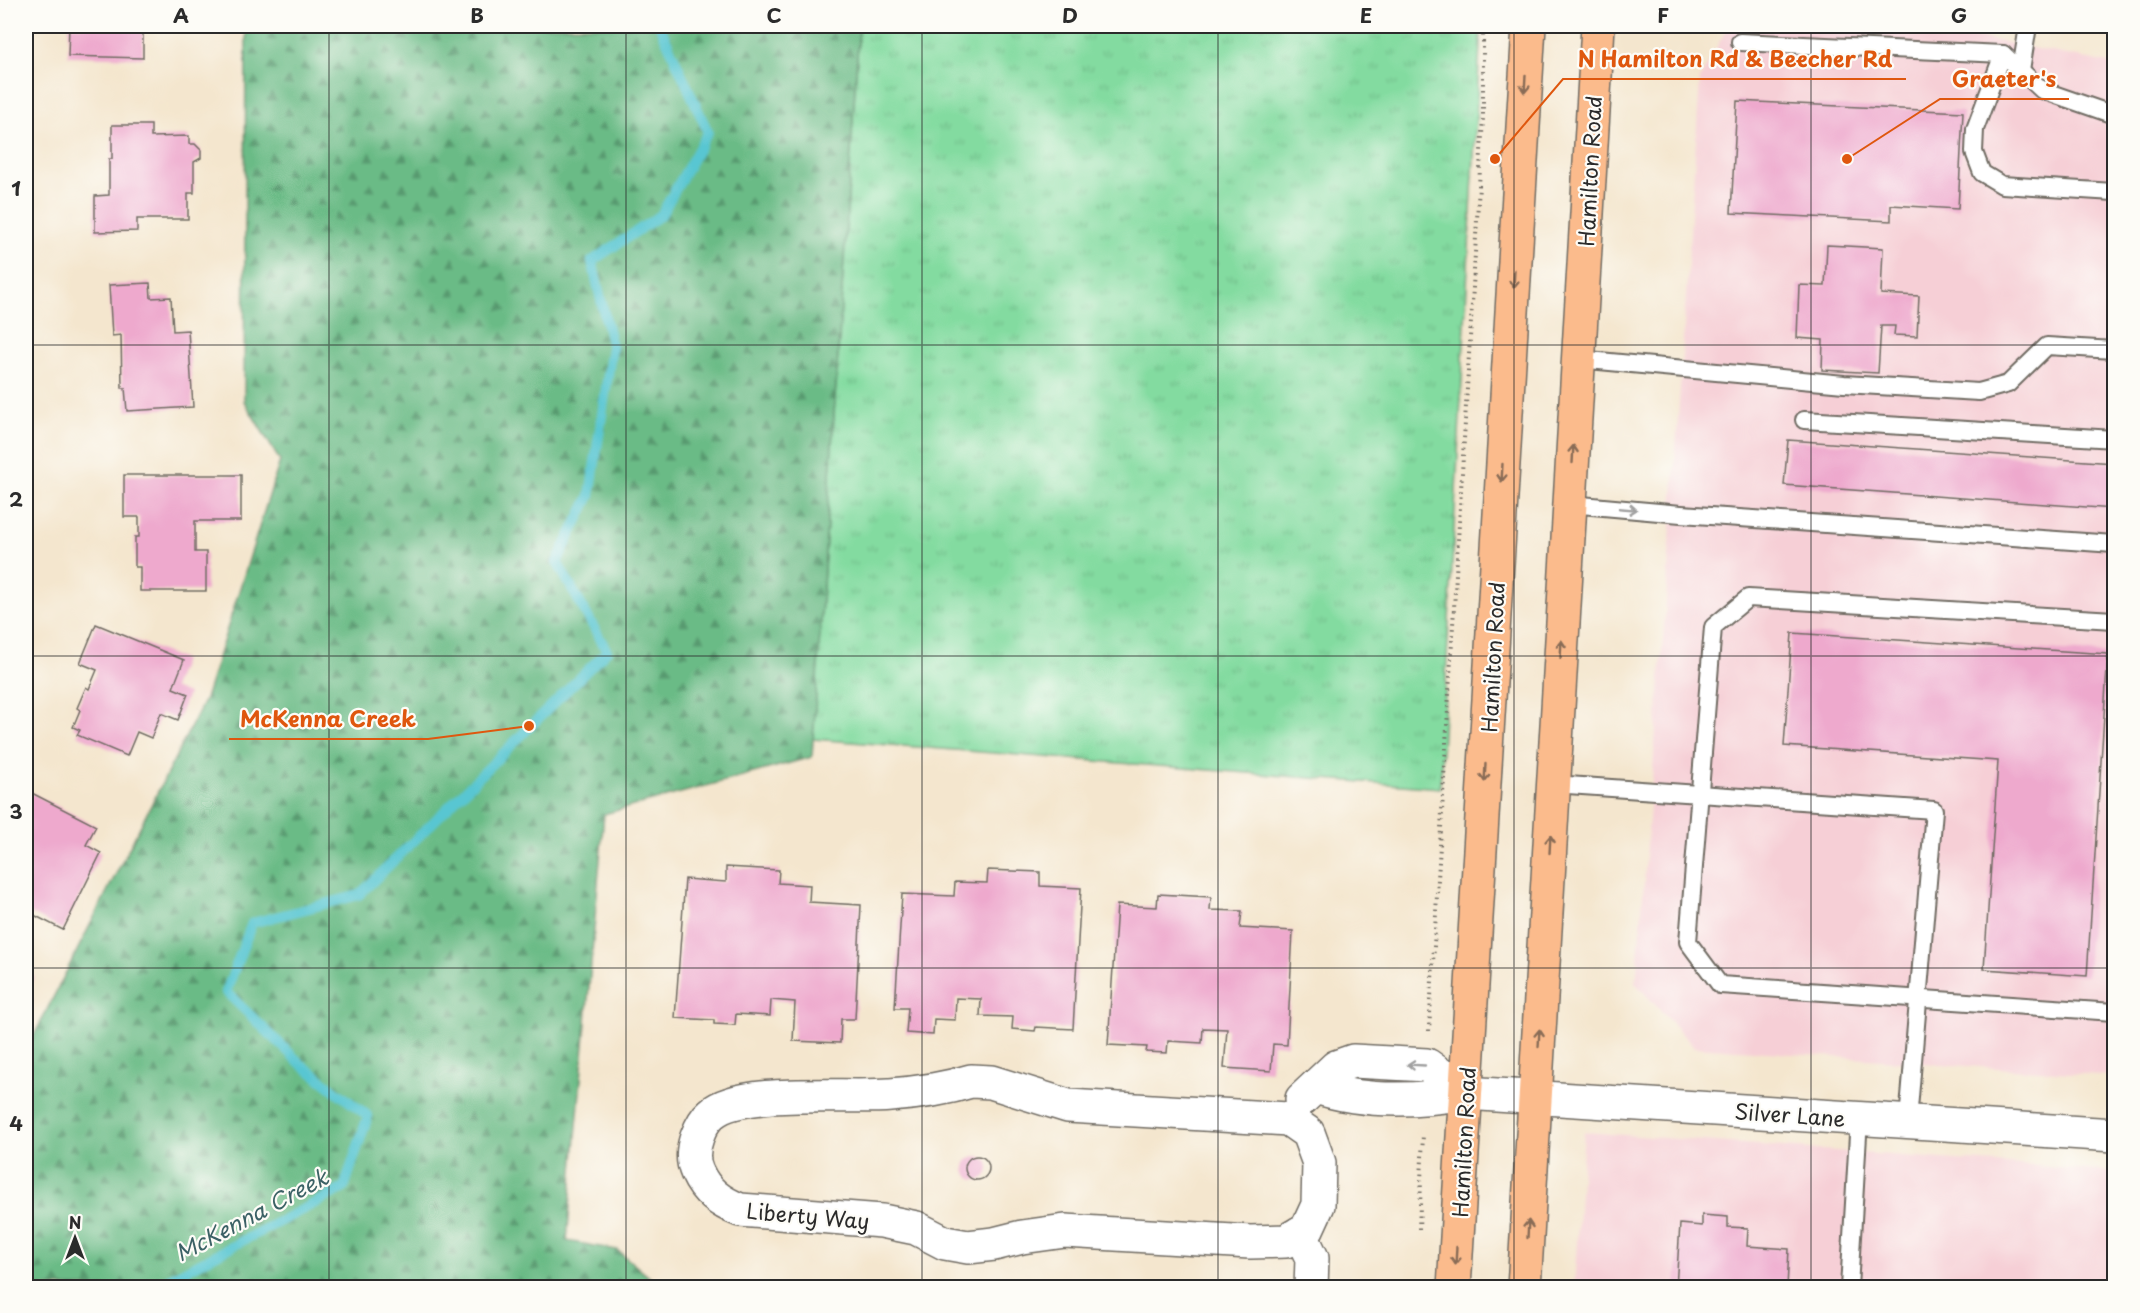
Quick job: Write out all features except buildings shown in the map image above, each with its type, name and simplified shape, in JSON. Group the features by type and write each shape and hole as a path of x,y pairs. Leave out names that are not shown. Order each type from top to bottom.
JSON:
{"main road":[{"name":"Hamilton Road","path":"1454,1287 1529,26"},
{"name":"Hamilton Road","path":"1524,1287 1598,26"}],"street":[{"path":"1311,1287 1312,1258 1300,1233 1307,1229 1318,1205 1319,1163 1308,1133 1288,1119 1296,1105 1336,1066 1353,1061 1427,1065 1466,1093"},
{"name":"Liberty Way","path":"1288,1119 1068,1106 991,1083 971,1081 946,1088 889,1095 759,1097 735,1102 711,1113 700,1127 693,1146 694,1167 703,1185 720,1202 740,1210 882,1221 916,1228 945,1244 968,1246 994,1244 1022,1237 1065,1231 1250,1242 1286,1241 1300,1233"},
{"path":"1316,1087 1340,1095 1426,1100 1466,1093"},
{"name":"Silver Lane","path":"1466,1093 2115,1135"}],"lane":[{"path":"2021,70 2028,26"},
{"path":"1740,42 2003,54 2042,90 2115,115"},
{"path":"2003,54 1975,129 1974,152 1982,173 2002,185 2115,192"},
{"path":"1578,359 1844,384 1979,392 2008,384 2047,346 2115,350"},
{"path":"1804,420 2115,439"},
{"path":"1570,504 2115,544"},
{"path":"2115,620 1748,598 1713,627 1688,942 1720,985 2115,1012"},
{"path":"1553,784 1934,810 1908,1121"},
{"path":"1849,1287 1859,1118"}],"path":[{"path":"1427,1065 1483,118 1483,26"},
{"path":"1419,1231 1426,1100"}],"shaded area":[{"path":"1728,26 1810,26 1976,37 2114,64 2114,372 2110,420 2114,421 2114,1076 1694,1047 1636,984 1666,602 1700,79"},
{"path":"1584,1132 2114,1172 2114,1287 1574,1288"}],"green space":[{"path":"246,26 859,26 812,757 604,814 567,1241 617,1250 661,1287 26,1287 26,1051 205,699 280,461 244,401"},
{"path":"859,26 1481,26 1440,788 813,739"}],"waterway":[{"name":"McKenna Creek","path":"152,1288 344,1188 368,1116 301,1064 226,992 252,923 359,895 607,651 557,562 590,496 612,347 592,261 661,215 708,132 660,26"}],"place":[{"name":"N Hamilton Rd & Beecher Rd","path":"1495,159"},
{"name":"Graeter's","path":"1847,159"},
{"name":"McKenna Creek","path":"529,726"}]}
